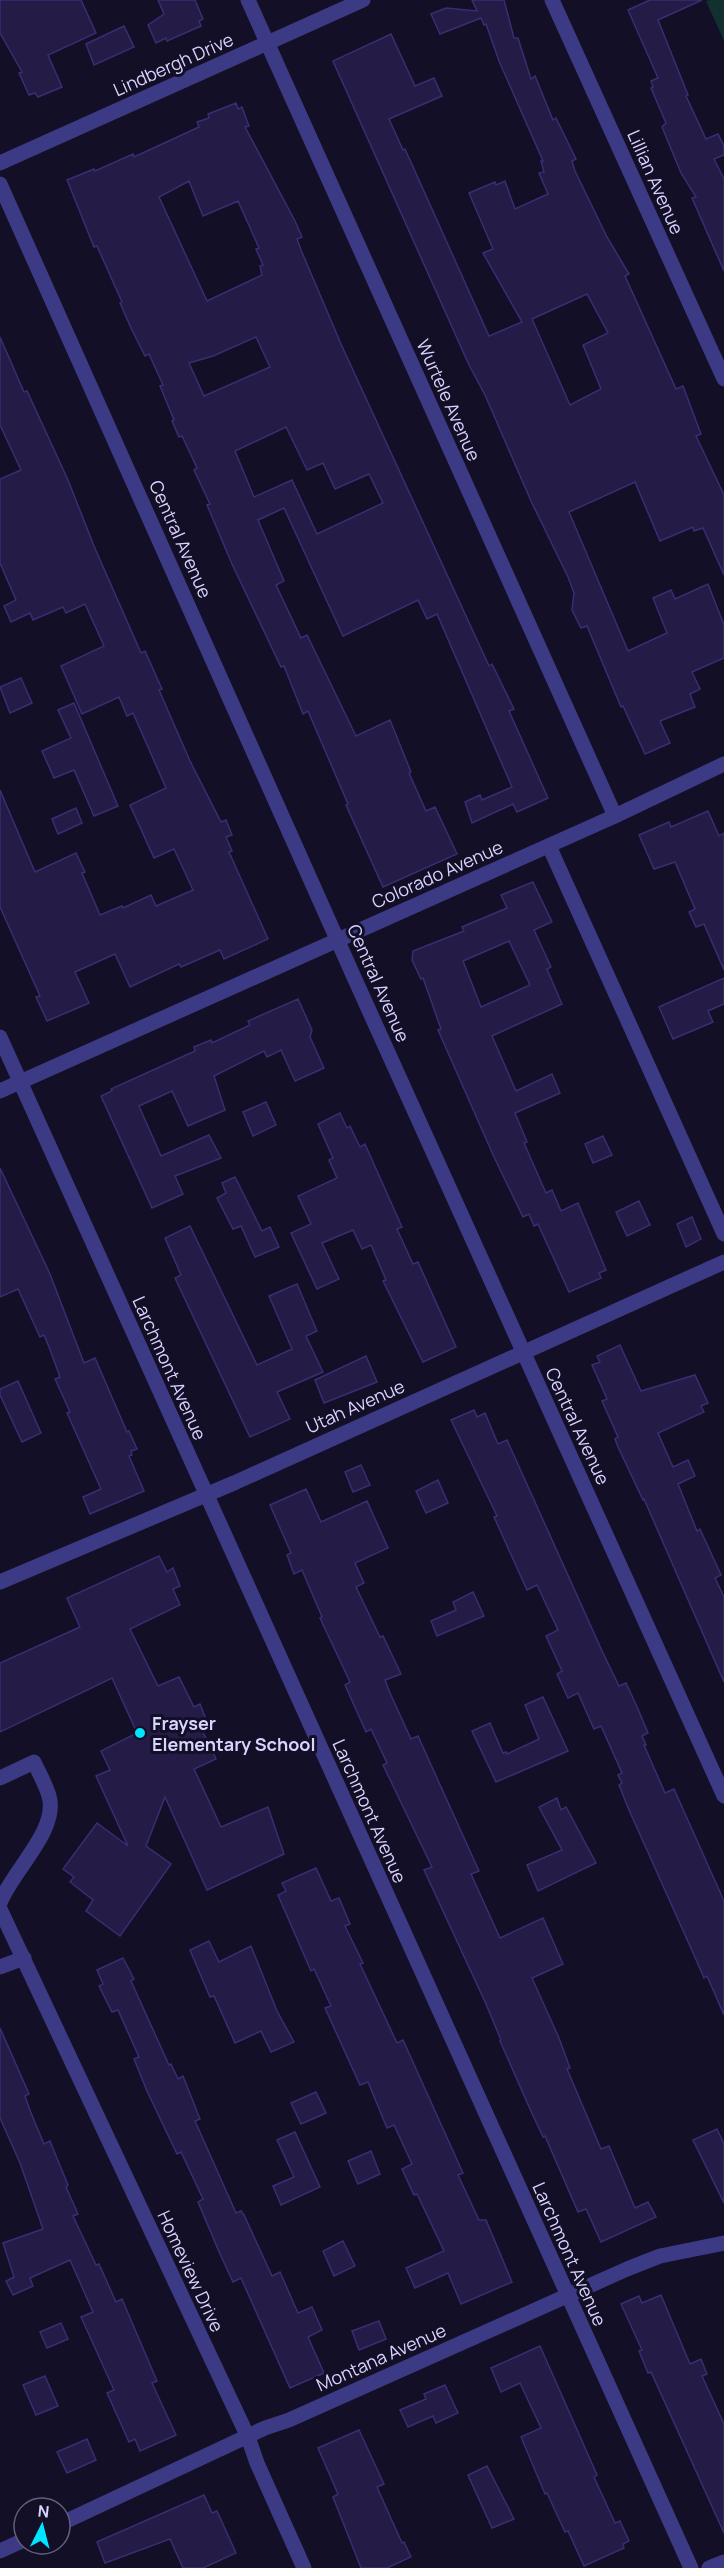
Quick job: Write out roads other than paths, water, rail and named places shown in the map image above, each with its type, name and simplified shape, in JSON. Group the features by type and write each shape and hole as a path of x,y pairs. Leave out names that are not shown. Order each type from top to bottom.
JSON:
{"street":[{"name":"Wurtele Avenue","path":"248,0 615,816"},
{"name":"Lindbergh Drive","path":"0,163 363,0"},
{"name":"Lillian Avenue","path":"552,0 724,379"},
{"name":"Central Avenue","path":"0,184 724,1797"},
{"name":"Colorado Avenue","path":"0,1091 549,846 724,764"},
{"path":"549,846 724,1234"},
{"name":"Larchmont Avenue","path":"0,1037 691,2568"},
{"name":"Utah Avenue","path":"0,1582 205,1495 724,1262"},
{"path":"0,1778 33,1762 50,1797 51,1811 48,1824 6,1887 0,1903"},
{"name":"Homeview Drive","path":"0,1909 248,2437 256,2463 304,2568"},
{"path":"0,1967 24,1958"},
{"name":"Montana Avenue","path":"72,2518 567,2294 660,2256 724,2243"}],"place":[{"name":"Frayser Elementary School","path":"140,1733"}]}
